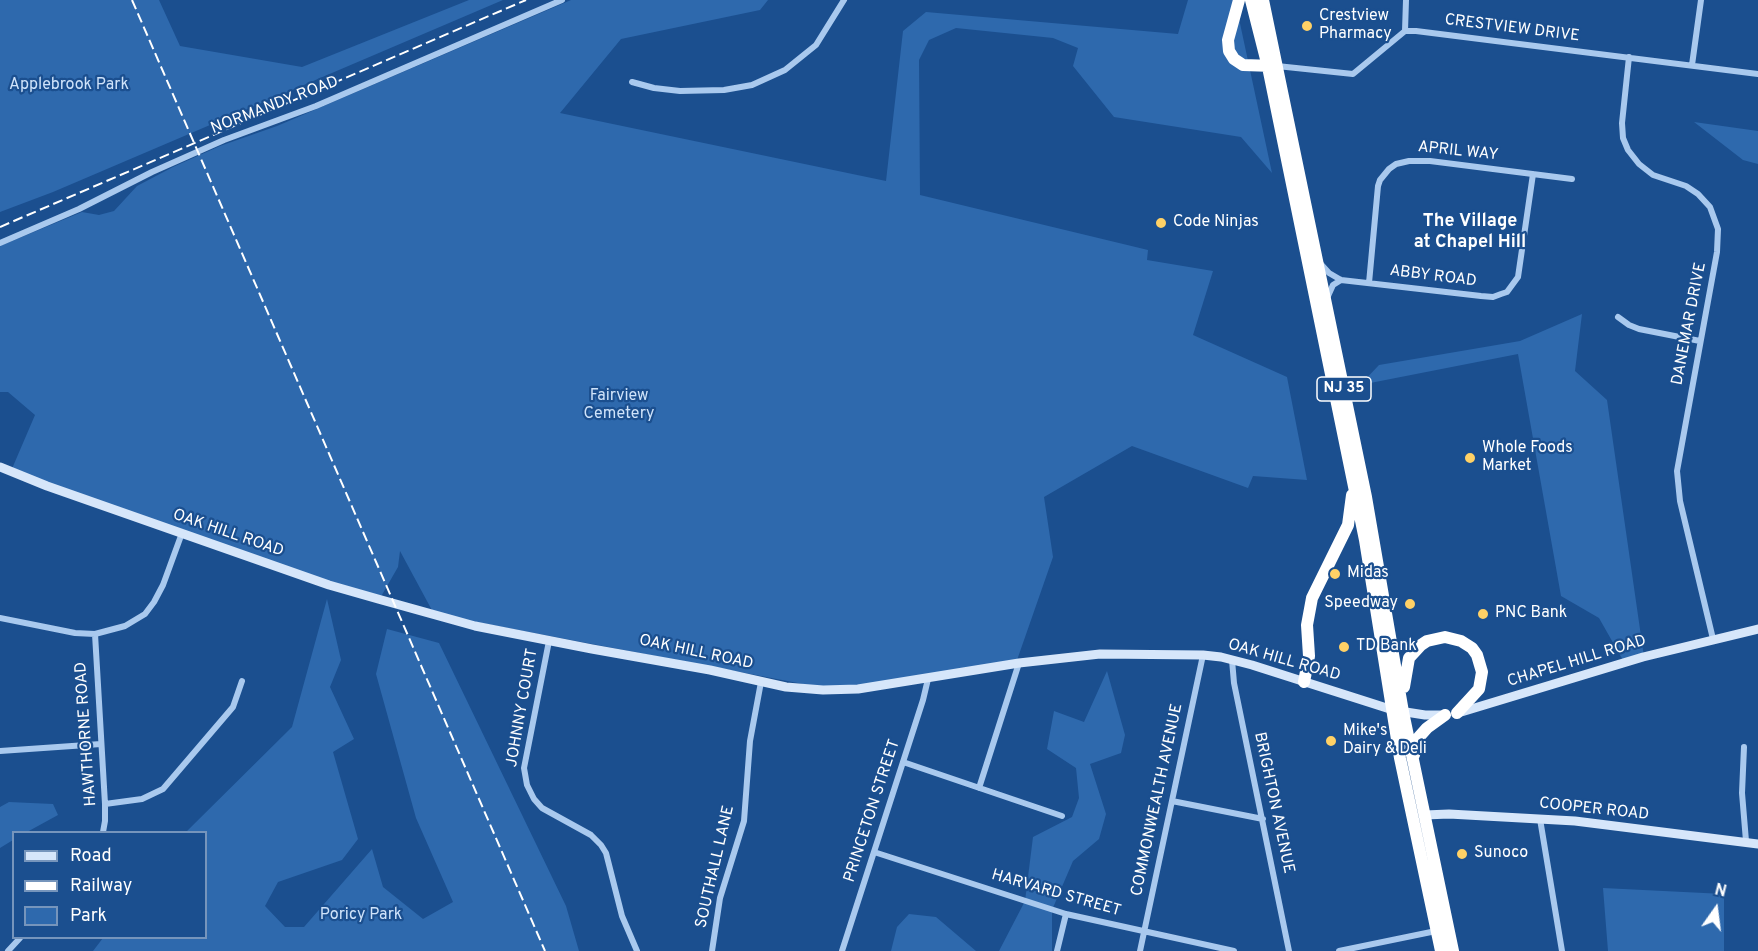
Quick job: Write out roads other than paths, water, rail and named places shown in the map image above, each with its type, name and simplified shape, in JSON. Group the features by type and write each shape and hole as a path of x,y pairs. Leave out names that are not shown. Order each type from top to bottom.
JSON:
{"highway":[{"path":"1239,0 1228,40 1229,51 1234,59 1243,65 1273,67"},
{"name":"NJ 35","path":"1251,0 1273,67 1317,259 1381,575 1398,711 1400,758 1441,951"},
{"name":"NJ 35","path":"1263,0 1273,67 1398,711 1413,759 1453,951"},
{"path":"1304,682 1309,656 1308,614 1317,584 1348,525 1352,504 1351,470"},
{"path":"1398,711 1409,658 1427,641 1444,637 1466,644 1477,655 1481,666 1479,689 1451,714 1427,728 1419,737 1413,759"}],"street":[{"name":"NORMANDY ROAD","path":"0,243 79,209 152,172 224,140 316,106 562,0"},
{"path":"632,82 654,88 680,91 724,90 752,85 785,70 809,51 822,36 844,0"},
{"path":"1273,67 1353,74 1405,31 1406,0"},
{"path":"1692,65 1701,0"},
{"name":"CRESTVIEW DRIVE","path":"1405,31 1758,74"},
{"name":"DANEMAR DRIVE","path":"1629,57 1622,123 1623,138 1628,150 1639,164 1653,175 1686,186 1698,194 1710,207 1716,221 1717,252 1677,479 1680,501 1713,639"},
{"name":"APRIL WAY","path":"1369,283 1378,186 1380,180 1396,164 1409,160 1430,161 1572,179"},
{"name":"ABBY ROAD","path":"1341,280 1493,297 1507,292 1518,277 1533,174"},
{"path":"1317,259 1329,273 1341,280 1333,285 1326,302"},
{"path":"1618,318 1639,330 1700,341"},
{"name":"OAK HILL ROAD","path":"0,467 329,585 475,626 794,688 837,690 928,679 1019,663 1100,654 1203,655 1279,672 1398,711"},
{"path":"0,618 75,633 95,634 125,627 145,614 154,602 163,585 182,533"},
{"name":"CHAPEL HILL ROAD","path":"1398,711 1425,715 1451,714 1643,657 1758,629"},
{"name":"HAWTHORNE ROAD","path":"95,634 105,804 103,831"},
{"name":"JOHNNY COURT","path":"549,641 524,768 526,785 542,808 591,835 601,845 606,853 622,916 637,951"},
{"name":"COMMONWEALTH AVENUE","path":"1140,951 1203,655"},
{"name":"BRIGHTON AVENUE","path":"1232,660 1234,683 1289,951"},
{"path":"979,788 1019,663"},
{"name":"PRINCETON STREET","path":"842,951 928,679"},
{"path":"105,804 142,799 163,789 232,707 242,681"},
{"name":"SOUTHALL LANE","path":"712,951 720,898 744,821 750,741 761,682"},
{"path":"0,751 101,744"},
{"path":"1744,747 1742,793 1746,841"},
{"path":"903,762 1062,816"},
{"path":"1172,801 1263,819"},
{"name":"COOPER ROAD","path":"1425,815 1449,814 1575,821 1758,844"},
{"path":"1540,819 1562,951"},
{"name":"HARVARD STREET","path":"874,852 1066,914 1234,951"},
{"path":"1057,951 1066,914"},
{"path":"1339,951 1436,931"},
{"path":"8,951 19,939"}],"railway":[{"path":"132,0 545,951"},
{"path":"0,227 526,0"}],"place":[{"name":"Crestview Pharmacy","path":"1307,26"},
{"name":"Code Ninjas","path":"1161,223"},
{"name":"Whole Foods Market","path":"1470,458"},
{"name":"Midas","path":"1335,574"},
{"name":"Speedway","path":"1410,604"},
{"name":"PNC Bank","path":"1483,614"},
{"name":"TD Bank","path":"1344,647"},
{"name":"Mike's Dairy & Deli","path":"1331,741"},
{"name":"Sunoco","path":"1462,854"}],"district":[{"name":"The Village at Chapel Hill","path":"1470,232"}],"park label":[{"name":"Applebrook Park","path":"69,86"},
{"name":"Fairview Cemetery","path":"619,406"},
{"name":"Poricy Park","path":"361,916"}]}
